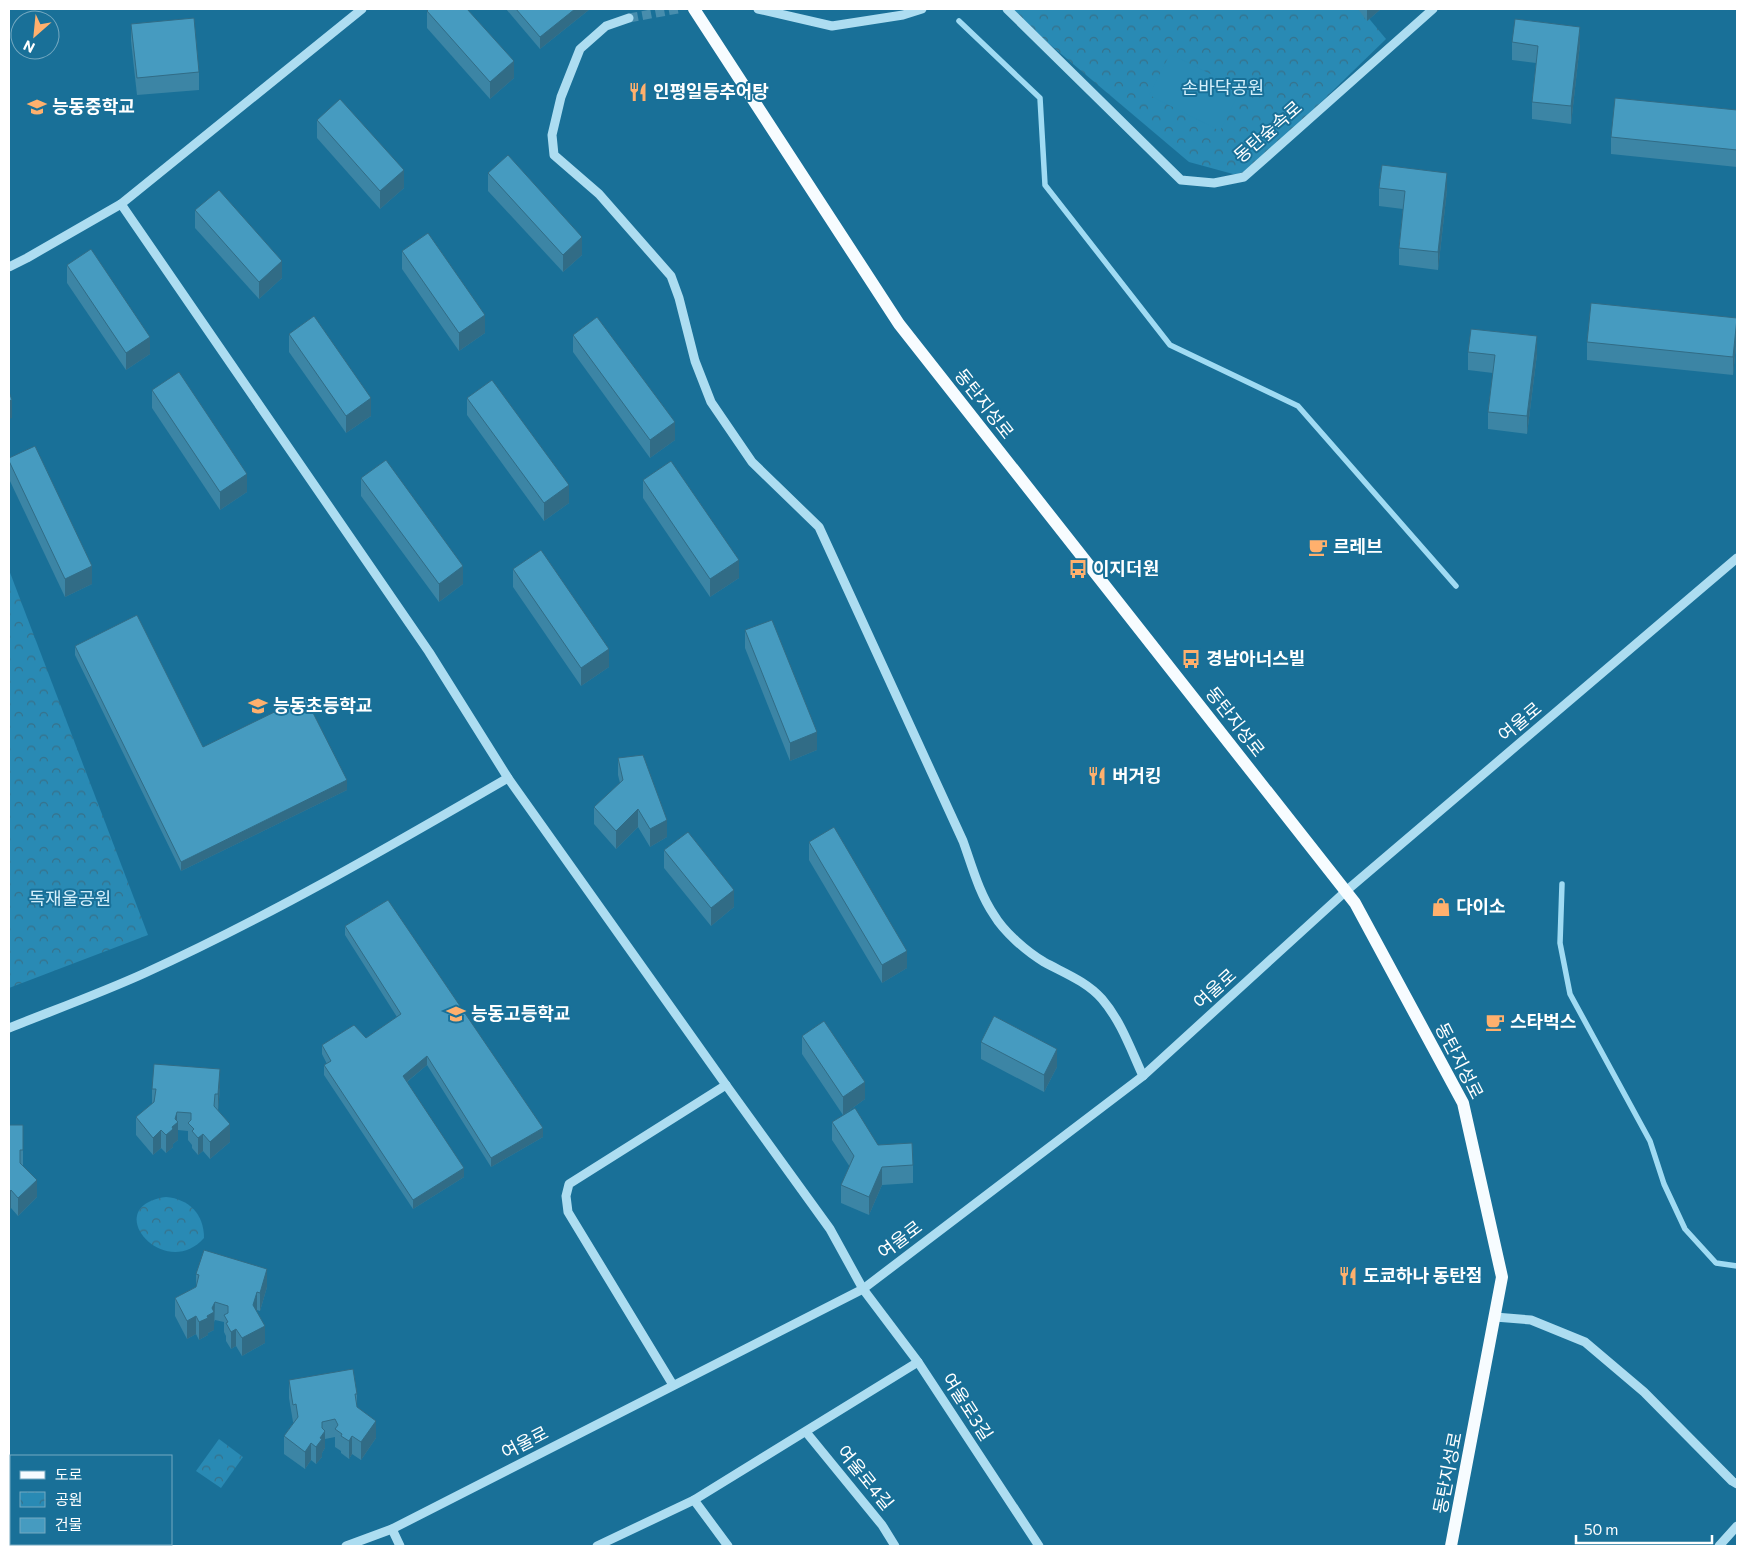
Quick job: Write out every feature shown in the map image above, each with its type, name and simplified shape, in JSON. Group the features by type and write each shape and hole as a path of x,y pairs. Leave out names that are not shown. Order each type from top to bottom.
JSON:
{"main road":[{"name":"동탄지성로","path":"694,9 898,324 1355,903 1463,1103 1502,1277 1451,1546"}],"street":[{"path":"9,266 27,258 121,204 362,9"},
{"path":"758,9 832,26 903,15 922,9"},
{"name":"동탄숲속로","path":"1007,9 1181,180 1214,183 1244,177 1433,9"},
{"path":"629,18 606,26 580,49 561,97 552,135 554,155 599,194 671,276 679,298 695,361 711,402 752,462 819,527 963,841 979,886 994,916 1019,943 1043,961 1075,977 1101,998 1124,1032 1143,1076"},
{"name":"여울로3길","path":"121,204 429,652 508,778 830,1229 863,1289 918,1362 1039,1546"},
{"name":"여울로","path":"346,1546 392,1529 863,1289 1143,1076 1346,891 1737,558"},
{"path":"9,1028 144,973 253,920 358,865 508,778"},
{"path":"673,1385 568,1212 566,1196 569,1184 726,1085"},
{"path":"1495,1317 1530,1320 1585,1342 1644,1392 1737,1484"},
{"path":"597,1546 694,1500 918,1362"},
{"name":"여울로4길","path":"806,1432 882,1525 896,1546"},
{"path":"694,1500 728,1546"},
{"path":"1719,1546 1737,1526"},
{"path":"392,1529 400,1546"}],"green space":[{"name":"손바닥공원","path":"1008,9 1361,9 1386,39 1244,177 1189,162"},
{"path":"1170,54 1241,89 1220,131 1149,95"},
{"name":"독재울공원","path":"9,570 148,935 9,988"},
{"path":"166,1197 182,1201 194,1209 201,1222 204,1238 188,1250 172,1252 156,1247 144,1238 138,1226 138,1214 146,1203"},
{"path":"219,1439 243,1457 221,1488 196,1471"}],"building":[{"path":"429,9 467,9 514,61 490,82 427,11"},
{"path":"516,9 575,9 540,37"},
{"path":"194,18 199,72 137,78 131,24"},
{"path":"1515,19 1580,27 1571,106 1532,102 1538,46 1512,42"},
{"path":"1615,98 1737,110 1737,150 1611,137"},
{"path":"340,99 404,170 380,191 317,120"},
{"path":"508,155 582,237 563,255 488,173"},
{"path":"1382,165 1447,173 1438,252 1399,248 1405,191 1379,188"},
{"path":"219,190 282,261 259,282 195,210"},
{"path":"428,233 485,315 459,333 402,251"},
{"path":"91,249 150,337 126,353 67,265"},
{"path":"1591,303 1737,318 1733,357 1587,342"},
{"path":"314,316 371,398 346,416 289,334"},
{"path":"597,317 675,422 650,440 573,335"},
{"path":"1471,329 1537,336 1527,416 1488,412 1495,355 1468,352"},
{"path":"179,372 247,474 220,492 152,390"},
{"path":"492,380 569,485 544,503 467,398"},
{"path":"35,446 92,566 65,579 9,461 9,458"},
{"path":"386,460 463,566 439,584 361,478"},
{"path":"671,461 739,560 710,579 643,480"},
{"path":"541,550 609,649 581,668 513,569"},
{"name":"능동초등학교","path":"137,615 203,747 305,697 347,780 181,862 75,646"},
{"path":"772,620 817,732 790,743 745,630"},
{"path":"643,755 667,820 650,829 638,809 616,831 594,807 623,780 618,758"},
{"path":"834,827 907,951 882,965 809,842"},
{"path":"688,832 734,890 711,908 664,850"},
{"name":"능동고등학교","path":"388,900 543,1128 491,1158 427,1056 403,1076 464,1168 413,1200 324,1065 331,1061 322,1045 354,1025 366,1038 401,1014 345,926"},
{"path":"994,1016 1057,1049 1044,1075 981,1042"},
{"path":"824,1021 865,1082 843,1097 802,1036"},
{"path":"154,1064 220,1069 218,1094 215,1094 214,1106 230,1124 210,1142 203,1134 198,1138 192,1131 194,1129 188,1123 191,1120 191,1113 177,1112 175,1119 178,1122 172,1127 173,1129 166,1135 161,1130 153,1138 136,1117 154,1102 156,1089 152,1089"},
{"path":"855,1108 878,1145 912,1143 913,1165 882,1167 869,1197 841,1185 854,1156 832,1122"},
{"path":"9,1125 23,1125 23,1150 20,1150 20,1163 37,1180 18,1198 11,1190 9,1192"},
{"path":"204,1250 267,1269 260,1293 257,1292 253,1305 265,1326 242,1338 236,1329 231,1332 226,1323 228,1322 224,1315 228,1313 228,1306 215,1302 212,1308 214,1312 207,1316 208,1318 199,1322 196,1316 187,1321 175,1298 196,1287 199,1275 196,1274"},
{"path":"353,1369 357,1407 376,1421 361,1442 352,1436 349,1441 341,1436 342,1434 335,1429 338,1425 335,1419 322,1422 322,1428 325,1431 320,1438 322,1439 316,1447 311,1443 305,1452 284,1436 298,1417 296,1404 293,1405 289,1380"}],"waterway":[{"path":"959,21 1040,98 1045,185 1170,345 1298,406 1456,586"},
{"path":"1562,884 1560,943 1570,994 1650,1141 1664,1184 1685,1229 1716,1263 1737,1266"}],"tunnel":[{"path":"629,18 678,9"}],"place":[{"name":"인평일등추어탕","path":"638,92"},
{"name":"능동중학교","path":"37,107"},
{"name":"르레브","path":"1318,547"},
{"name":"이지더원","path":"1078,569"},
{"name":"경남아너스빌","path":"1191,659"},
{"name":"능동초등학교","path":"258,706"},
{"name":"버거킹","path":"1097,776"},
{"name":"다이소","path":"1441,907"},
{"name":"능동고등학교","path":"456,1014"},
{"name":"스타벅스","path":"1495,1022"},
{"name":"도쿄하나 동탄점","path":"1348,1276"}]}
